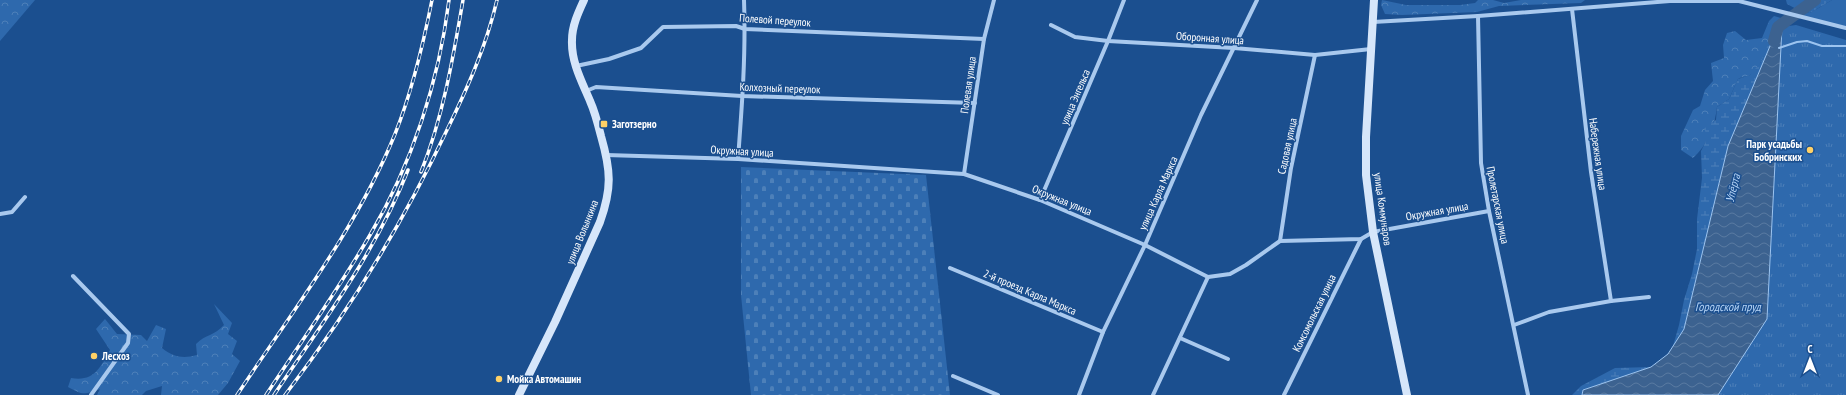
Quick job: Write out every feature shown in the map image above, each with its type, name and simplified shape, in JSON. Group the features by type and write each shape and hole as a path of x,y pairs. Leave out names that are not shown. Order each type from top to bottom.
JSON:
{"street":[{"name":"улица Волынкина","path":"518,395 555,322 600,222 606,206 609,189 609,172 606,155 593,108 572,52 572,29 584,0"},
{"path":"738,159 745,29 744,0"},
{"name":"Полевая улица","path":"964,174 984,39 994,0"},
{"name":"улица Энгельса","path":"1040,200 1124,0"},
{"name":"улица Карла Маркса","path":"1079,395 1103,332 1145,245 1201,115 1257,0"},
{"name":"улица Коммунаров","path":"1374,0 1366,175 1373,232 1407,395"},
{"path":"1373,22 1478,16 1670,1 1739,1 1846,28"},
{"name":"Набережная улица","path":"1572,9 1591,172 1611,301"},
{"name":"Пролетарская улица","path":"1478,16 1480,163 1528,395"},
{"name":"Оборонная улица","path":"1051,25 1076,36 1108,41 1234,48 1315,55 1371,49"},
{"name":"Полевой переулок","path":"576,66 609,59 641,48 664,28 736,26 745,29 984,39"},
{"name":"Садовая улица","path":"1280,241 1291,168 1315,55"},
{"name":"Колхозный переулок","path":"586,91 596,87 742,96 975,103"},
{"name":"Окружная улица","path":"606,155 738,159 964,174 1040,200 1145,245 1208,277"},
{"path":"0,214 12,212 25,197"},
{"name":"Окружная улица","path":"1280,241 1361,239 1373,232 1489,211"},
{"name":"Комсомольская улица","path":"1284,395 1361,239"},
{"path":"1153,395 1208,277 1230,274 1246,266 1280,241"},
{"name":"2-й проезд Карла Маркса","path":"950,268 1103,332"},
{"path":"73,276 129,334 128,343 91,395"},
{"path":"1514,325 1549,312 1611,301 1649,297"},
{"path":"1180,338 1228,360"},
{"path":"953,376 998,395"}],"green space":[{"path":"0,0 35,0 0,41"},
{"path":"1382,0 1406,5 1460,5 1475,3 1478,0 1493,0 1504,3 1521,0 1585,0 1581,3 1499,6 1477,12 1402,15 1385,14 1381,5"},
{"path":"1786,0 1832,0 1810,13 1800,11 1787,4"},
{"path":"1832,0 1846,0 1846,26 1828,24 1799,17 1803,12 1810,13"},
{"path":"1774,16 1781,18 1763,58 1755,71 1750,75 1738,79 1729,99 1717,107 1710,135 1702,148 1693,158 1681,150 1681,136 1693,110 1700,106 1705,90 1713,81 1711,63 1724,58 1723,45 1727,33 1735,31 1746,40 1762,38 1769,21"},
{"name":"Парк усадьбы Бобринских","path":"1796,25 1846,40 1846,395 1718,395 1767,319 1782,27"},
{"path":"1778,27 1728,146 1684,329 1668,354 1673,346 1679,325 1697,249 1697,219 1702,178 1701,151 1706,141 1705,128 1716,120 1717,107 1729,99 1738,79 1750,75 1761,62 1774,30"},
{"path":"741,167 926,175 950,395 751,395 741,295"},
{"path":"214,304 232,323 228,334 237,341 232,354 240,361 228,383 218,395 161,395 162,386 146,391 142,395 97,395 100,389 83,393 77,392 68,387 71,378 79,379 91,376 103,363 110,350 96,329 105,319 117,334 141,335 147,341 156,325 166,329 162,348 174,355 183,357 192,356 197,355 196,344 224,325"},
{"path":"1651,367 1583,390 1582,395 1572,395 1581,386 1615,368"}],"water":[{"name":"Городской пруд","path":"1778,27 1782,27 1767,319 1718,395 1582,395 1583,390 1651,367 1668,354 1684,329 1728,146"}],"waterway":[{"name":"Упёрта","path":"1774,41 1778,27 1815,0"},
{"path":"1779,48 1797,42 1807,41 1822,46 1846,46"}],"railway":[{"path":"237,395 323,268 380,168 407,102 421,51 432,0"},
{"path":"266,395 358,255 399,180 422,121 431,91 449,0"},
{"path":"421,172 429,151 441,109 463,0"},
{"path":"285,395 352,301 411,201 429,167 468,84 482,51 497,0"},
{"path":"274,395 364,258 395,200 408,170"}],"place":[{"name":"Заготзерно","path":"604,124"},
{"name":"Парк усадьбы Бобринских","path":"1810,150"},
{"name":"Лесхоз","path":"94,356"},
{"name":"Мойка Автомашин","path":"499,379"}]}
